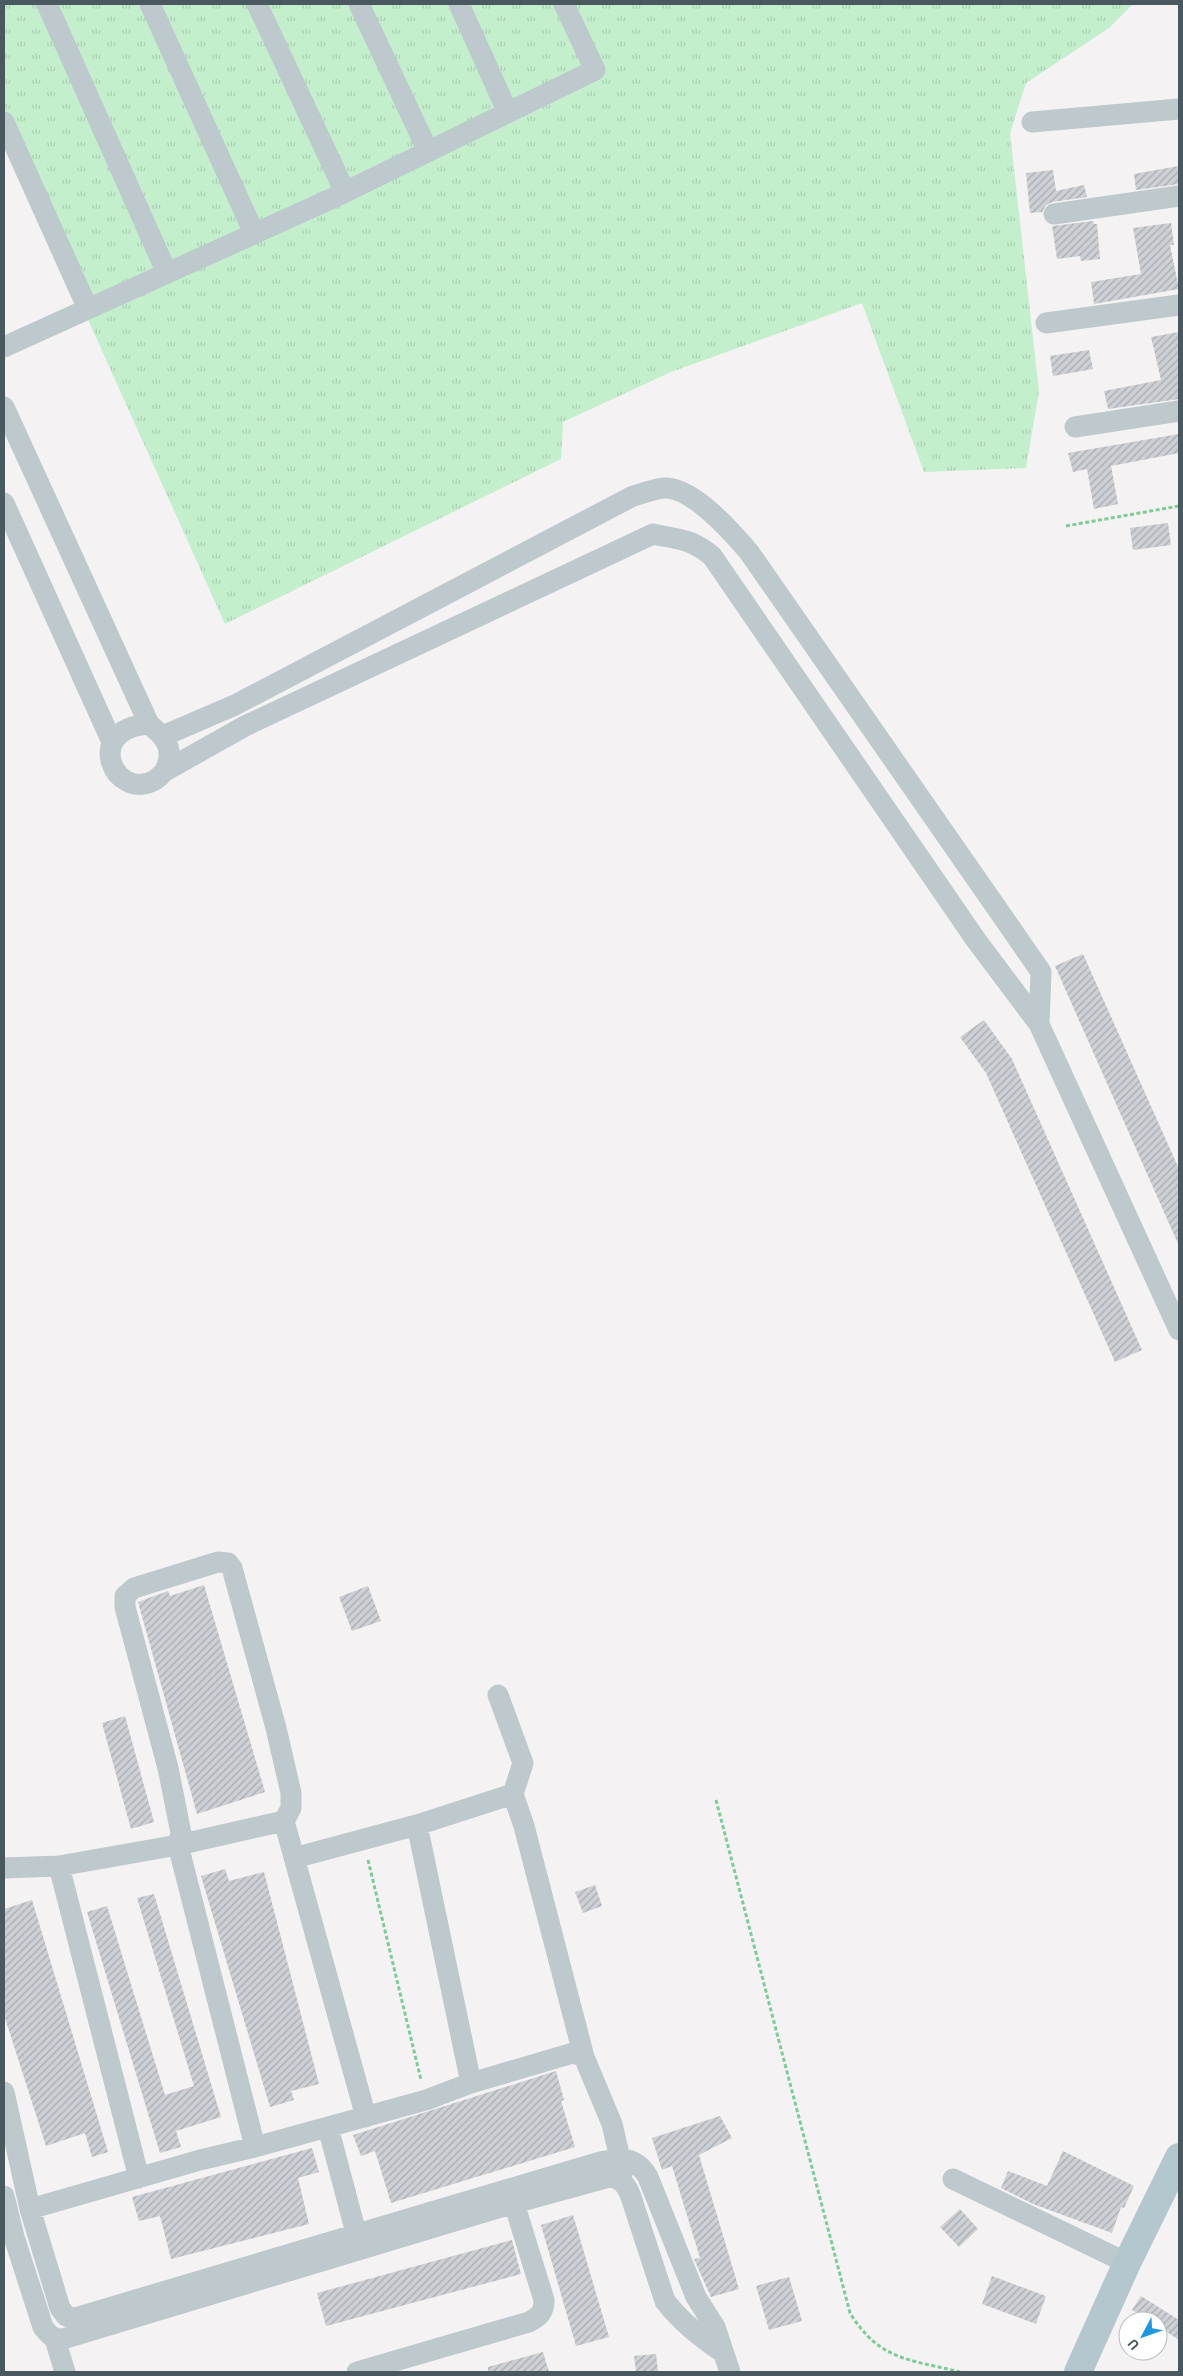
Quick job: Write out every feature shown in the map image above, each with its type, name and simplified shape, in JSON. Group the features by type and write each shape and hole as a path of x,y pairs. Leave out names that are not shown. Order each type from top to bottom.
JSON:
{"main road":[{"path":"1078,2372 1127,2263 1179,2157"}],"street":[{"path":"46,4 167,273"},
{"path":"150,4 254,233"},
{"path":"257,4 345,192"},
{"path":"359,4 428,151"},
{"path":"459,4 508,112"},
{"path":"4,347 345,192 595,70 564,4"},
{"path":"1032,122 1179,109"},
{"path":"4,122 88,309"},
{"path":"1054,214 1179,196"},
{"path":"1046,323 1179,305"},
{"path":"4,407 156,730 169,753 165,771"},
{"path":"1075,427 1179,411"},
{"path":"1039,1024 1041,972 1007,922 749,552 727,527 693,496 667,487 633,496 235,706 156,730 129,726 121,731 112,742 110,756 112,765 123,779 141,784 150,782 165,771 245,726 653,534 688,540 712,556 976,940 1039,1024 1179,1330"},
{"path":"4,503 112,742"},
{"path":"255,2147 178,1845 181,1833 168,1768 125,1607 125,1596 134,1588 218,1562 228,1564 232,1568 276,1728 291,1793 291,1808 284,1821 366,2117"},
{"path":"498,1695 518,1744 523,1763 513,1794 524,1826 584,2057 612,2124 625,2184 666,2300 676,2315 708,2333"},
{"path":"294,1858 417,1825 513,1794"},
{"path":"4,1868 59,1866 178,1845 284,1821"},
{"path":"417,1825 471,2083"},
{"path":"59,1866 139,2178"},
{"path":"30,2208 200,2160 255,2147 426,2100 471,2083 573,2053 584,2057"},
{"path":"4,2092 30,2208 60,2308 66,2316 75,2318 609,2177 618,2178 625,2184"},
{"path":"328,2127 358,2242"},
{"path":"55,2339 73,2337 600,2162 620,2158 636,2162 648,2176 696,2297 708,2333 727,2363"},
{"path":"953,2179 1127,2263"},
{"path":"4,2196 9,2238 43,2327 55,2339 65,2372"},
{"path":"357,2372 529,2322 541,2314 544,2308 544,2300 514,2203"},
{"path":"9,2238 37,2229"}],"path":[{"path":"1066,526 1179,506"},
{"path":"716,1800 850,2313 871,2341 886,2352 960,2372"},
{"path":"363,1840 426,2100"}],"green space":[{"path":"4,4 1133,4 1109,28 1026,83 1010,133 1039,392 1026,468 924,472 862,303 671,372 563,422 561,459 225,624 4,133"}],"building":[{"path":"1179,166 1179,184 1136,190 1134,174"},
{"path":"1053,170 1056,191 1084,185 1087,197 1052,202 1046,205 1042,212 1030,213 1026,173"},
{"path":"1093,221 1094,224 1097,224 1100,259 1081,261 1080,256 1057,259 1052,226"},
{"path":"1171,223 1174,245 1170,245 1179,289 1094,304 1091,282 1141,274 1133,228"},
{"path":"1179,332 1179,399 1108,409 1104,391 1161,380 1151,337"},
{"path":"1089,350 1093,369 1053,376 1050,356"},
{"path":"1179,434 1179,453 1111,466 1118,504 1094,509 1087,469 1073,472 1068,453"},
{"path":"1168,523 1171,545 1133,550 1130,528"},
{"path":"1083,954 1179,1169 1179,1246 1055,966"},
{"path":"984,1020 1012,1059 1142,1350 1115,1362 986,1073 960,1037"},
{"path":"204,1585 265,1792 197,1814 138,1602 168,1591 170,1596"},
{"path":"368,1586 381,1621 352,1631 339,1597"},
{"path":"125,1716 154,1822 131,1829 102,1723"},
{"path":"225,1869 229,1881 264,1872 319,2084 291,2091 294,2100 270,2107 201,1876"},
{"path":"595,1885 602,1906 583,1913 575,1892"},
{"path":"154,1894 221,2117 176,2131 181,2147 160,2153 87,1912 107,1906 165,2095 194,2086 137,1898"},
{"path":"32,1900 108,2152 92,2157 85,2133 46,2146 4,2015 4,1909"},
{"path":"556,2071 564,2100 561,2101 575,2147 391,2203 375,2151 361,2156 353,2135"},
{"path":"720,2116 732,2138 699,2155 739,2289 711,2297 694,2259 700,2258 672,2166 662,2170 652,2138"},
{"path":"312,2148 319,2172 298,2178 309,2224 171,2259 160,2216 139,2221 132,2197"},
{"path":"1063,2151 1134,2186 1124,2208 1121,2207 1112,2233 1033,2204 1001,2188 1008,2171 1047,2186"},
{"path":"960,2209 978,2229 959,2247 940,2227"},
{"path":"573,2215 609,2337 576,2346 541,2225"},
{"path":"512,2240 521,2274 326,2326 317,2293"},
{"path":"992,2276 1046,2296 1036,2324 982,2304"},
{"path":"789,2277 802,2321 769,2330 756,2286"},
{"path":"1141,2296 1165,2311 1134,2311 1132,2310"},
{"path":"1168,2313 1179,2320 1179,2340 1168,2333"},
{"path":"543,2352 549,2372 488,2372 488,2367"},
{"path":"656,2354 658,2372 636,2372 634,2356"}]}
